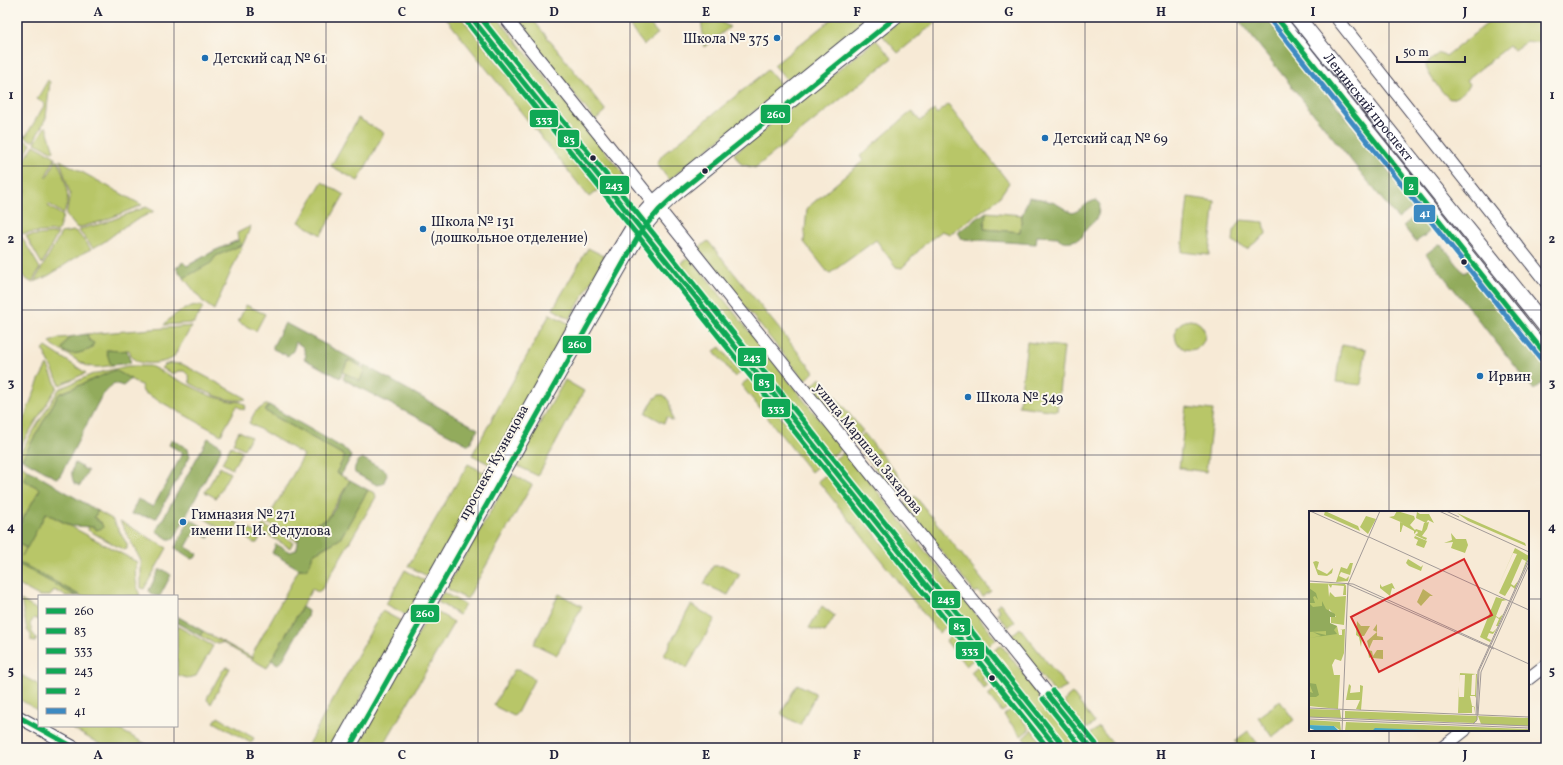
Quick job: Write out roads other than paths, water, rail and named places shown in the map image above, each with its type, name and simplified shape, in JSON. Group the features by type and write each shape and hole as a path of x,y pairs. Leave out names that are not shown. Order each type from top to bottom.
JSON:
{"main road":[{"name":"Ленинский проспект","path":"1276,17 1546,355"},
{"name":"Ленинский проспект","path":"1297,17 1546,327"}],"street":[{"path":"471,17 1057,748"},
{"name":"улица Маршала Захарова","path":"505,17 1091,748"},
{"name":"проспект Кузнецова","path":"338,748 601,280 638,226 656,206 880,17"},
{"name":"проспект Кузнецова","path":"656,206 681,190 896,17"},
{"path":"1336,17 1546,282"},
{"name":"проспект Кузнецова","path":"349,748 562,368 638,226"},
{"path":"1529,678 1546,665"},
{"path":"17,716 75,748"},
{"path":"1442,748 1464,731"}],"place":[{"name":"Школа № 375","path":"777,38"},
{"name":"Детский сад № 61","path":"205,58"},
{"name":"Детский сад № 69","path":"1045,138"},
{"name":"Школа № 131 (дошкольное отделение)","path":"423,229"},
{"name":"Ирвин","path":"1480,376"},
{"name":"Школа № 549","path":"968,397"},
{"name":"Гимназия № 271 имени П. И. Федулова","path":"183,522"}]}
